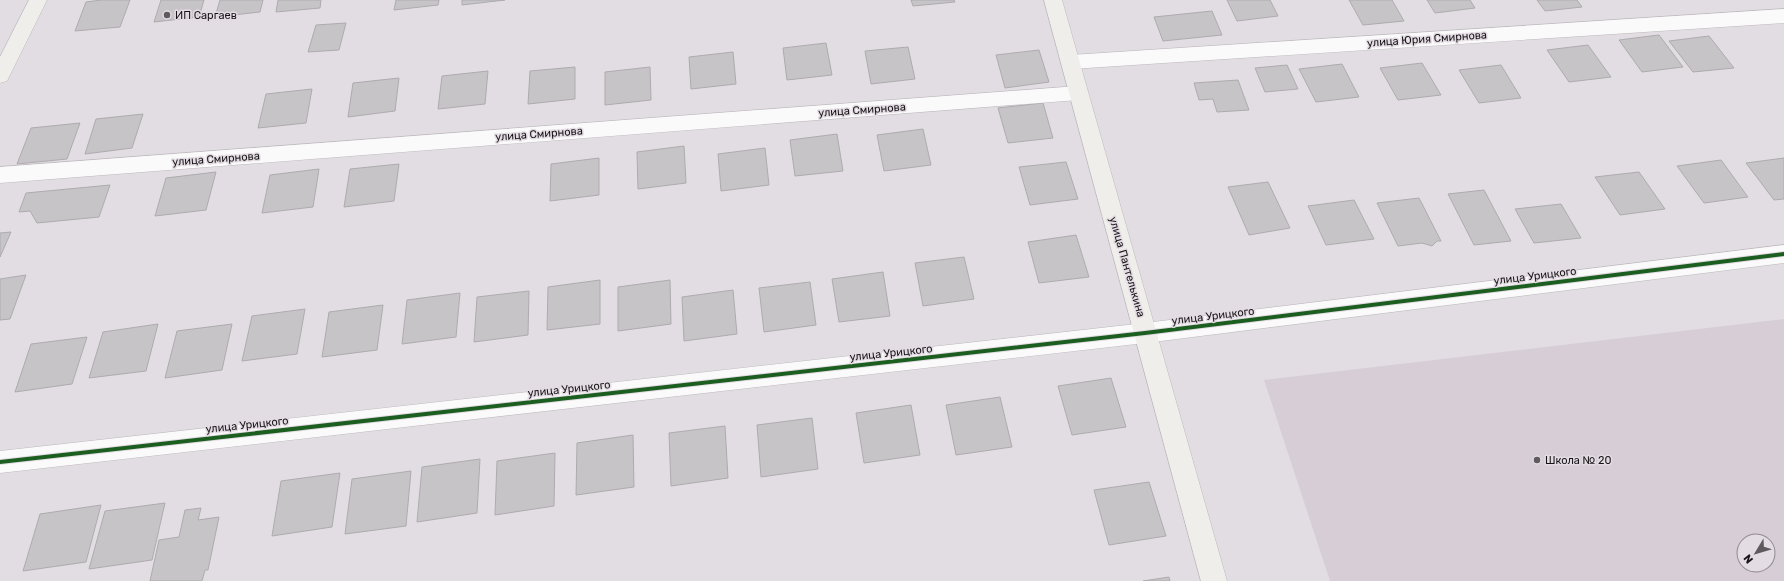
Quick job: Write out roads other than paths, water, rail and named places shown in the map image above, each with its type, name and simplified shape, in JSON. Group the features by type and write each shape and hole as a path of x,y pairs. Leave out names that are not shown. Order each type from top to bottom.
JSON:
{"main road":[{"path":"0,76 38,0"},
{"name":"улица Пантелькина","path":"1053,0 1214,581"}],"street":[{"name":"улица Юрия Смирнова","path":"1071,62 1784,16"},
{"name":"улица Смирнова","path":"0,175 1078,93"},
{"name":"улица Урицкого","path":"0,462 1145,333 1784,254"}],"place":[{"name":"ИП Саргаев","path":"167,15"},
{"name":"Школа № 20","path":"1537,460"}]}
